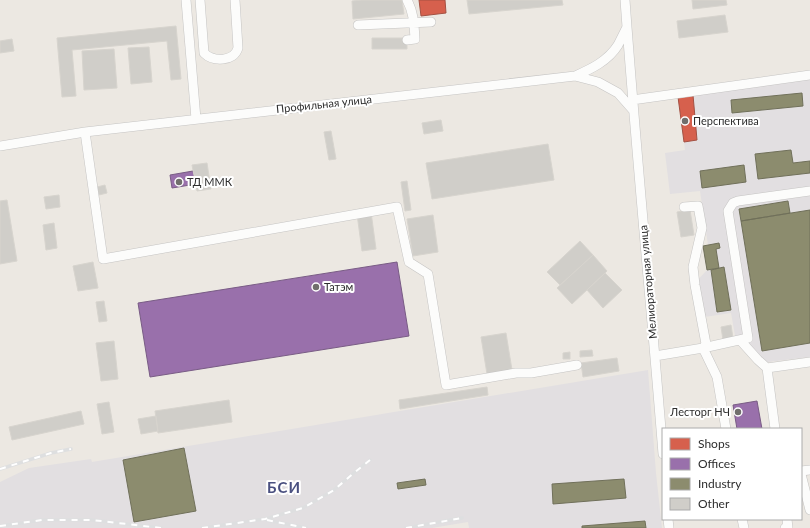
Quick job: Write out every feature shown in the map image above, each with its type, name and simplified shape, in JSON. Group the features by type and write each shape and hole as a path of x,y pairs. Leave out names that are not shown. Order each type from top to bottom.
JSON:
{"street":[{"path":"186,0 196,119"},
{"path":"200,0 204,53 211,58 220,59 232,57 238,48 236,0"},
{"path":"407,0 412,10 414,39 407,40"},
{"name":"Мелиораторная улица","path":"625,0 632,100 662,442"},
{"path":"358,25 431,22"},
{"name":"Профильная улица","path":"0,146 85,132 575,76 593,68 609,56 618,45 627,27"},
{"path":"632,100 810,75"},
{"path":"575,76 598,82 618,93 633,110"},
{"path":"85,132 103,259 397,207 409,262 428,274 446,385 516,373 531,373 577,365"},
{"path":"655,356 703,348 748,338 728,212 730,207 733,203 738,201 810,191"},
{"path":"684,207 698,206 702,228 693,267 706,344 703,348"},
{"path":"740,340 767,368 775,428"},
{"path":"703,348 717,377 726,428"},
{"path":"767,368 810,362"},
{"path":"802,478 810,510"},
{"path":"785,528 788,528 787,520"}],"shaded area":[{"path":"810,79 810,357 768,362 736,341 731,313 698,318 693,285 707,270 703,246 708,245 700,191 670,194 665,153 685,150 678,97"},
{"path":"648,370 662,528 469,528 468,522 432,528 0,528 0,482 29,468 91,459 92,462"}],"building: Shops":[{"path":"419,0 445,0 446,13 421,16"},
{"path":"693,95 697,140 684,142 678,97"}],"building: Offices":[{"path":"193,171 196,184 172,188 170,175"},
{"path":"397,262 409,336 150,377 138,303"},
{"path":"757,401 762,428 737,428 733,405"}],"building: Industry":[{"path":"802,93 803,106 732,113 731,100"},
{"path":"791,150 793,163 810,161 810,173 758,179 755,154"},
{"path":"744,165 746,182 702,188 700,171"},
{"path":"788,201 790,213 741,221 739,209"},
{"path":"810,210 810,343 762,351 741,221"},
{"path":"719,243 720,248 716,249 719,268 707,270 703,246"},
{"path":"724,267 731,310 717,312 711,270"},
{"path":"184,448 196,511 134,522 123,460"},
{"path":"425,479 426,485 398,489 397,483"},
{"path":"624,479 626,498 553,504 552,484"},
{"path":"645,521 646,528 582,528 582,526"}],"building: Other":[{"path":"402,0 404,14 353,19 352,1"},
{"path":"467,0 562,0 563,5 469,14"},
{"path":"692,0 726,0 727,5 693,9"},
{"path":"725,15 728,32 679,38 677,21"},
{"path":"176,26 181,79 171,80 167,41 72,50 76,96 62,97 57,38"},
{"path":"372,38 407,38 407,49 372,49"},
{"path":"12,39 14,51 0,53 0,41"},
{"path":"149,47 152,82 131,84 128,48"},
{"path":"114,49 117,88 84,90 82,51"},
{"path":"441,120 443,131 424,134 422,123"},
{"path":"331,131 336,159 329,160 324,132"},
{"path":"548,144 554,180 432,199 426,163"},
{"path":"207,163 211,189 197,191 192,165"},
{"path":"407,181 411,210 405,211 401,182"},
{"path":"105,185 107,193 99,195 97,187"},
{"path":"59,195 60,207 46,209 44,197"},
{"path":"7,200 17,261 0,264 0,201"},
{"path":"690,210 694,235 681,237 677,212"},
{"path":"371,212 376,249 362,251 357,214"},
{"path":"433,215 438,252 413,256 407,219"},
{"path":"54,223 57,248 46,250 43,225"},
{"path":"580,241 593,255 560,285 547,272"},
{"path":"593,255 607,271 572,304 557,288"},
{"path":"93,262 98,288 78,291 73,266"},
{"path":"605,273 622,290 603,308 587,290"},
{"path":"104,301 107,321 99,322 96,302"},
{"path":"731,325 733,338 723,340 721,327"},
{"path":"506,333 512,370 487,374 481,337"},
{"path":"114,341 118,379 101,381 96,343"},
{"path":"592,350 593,356 580,357 580,351"},
{"path":"570,352 570,359 563,359 563,353"},
{"path":"617,358 619,371 583,377 581,363"},
{"path":"487,387 488,395 400,409 399,400"},
{"path":"229,400 232,422 158,433 155,411"},
{"path":"109,402 114,432 102,434 97,404"},
{"path":"81,411 84,424 12,440 9,427"},
{"path":"156,416 158,431 141,434 138,419"}],"railway":[{"path":"0,469 51,453 71,449"},
{"path":"202,528 265,519 303,508 334,490 370,460"},
{"path":"406,528 462,518"},
{"path":"0,526 42,520 92,520 161,528"},
{"path":"267,520 306,528"}],"place":[{"name":"Перспектива","path":"685,121"},
{"name":"ТД ММК","path":"179,182"},
{"name":"Татэм","path":"316,287"},
{"name":"Лесторг НЧ","path":"738,412"}],"district":[{"name":"БСИ","path":"284,488"}]}
